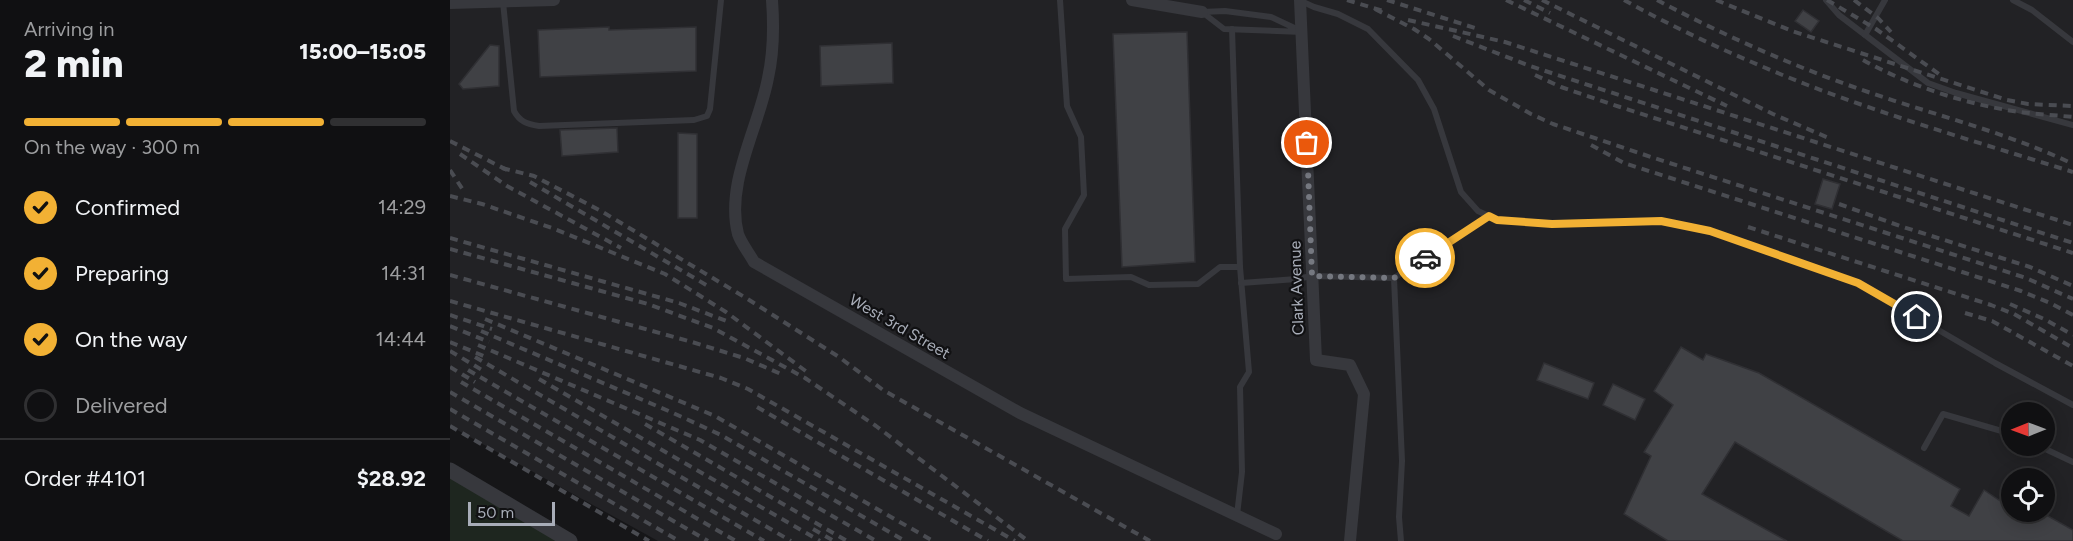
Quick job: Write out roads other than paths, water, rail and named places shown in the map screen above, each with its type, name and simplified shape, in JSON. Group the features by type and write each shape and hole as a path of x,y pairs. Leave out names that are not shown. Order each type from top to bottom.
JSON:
{"street":[{"path":"450,3 554,0"},
{"name":"West 3rd Street","path":"772,0 774,35 768,79 739,175 736,207 739,234 754,262 1020,413 1276,534"},
{"path":"1132,0 1202,12"},
{"name":"Clark Avenue","path":"1300,0 1316,360 1350,365 1364,394 1350,541"},
{"path":"450,470 570,541"}],"lane":[{"path":"502,2 514,111 519,120 539,126 694,120 707,116 710,109 721,0"},
{"path":"1060,0 1067,106 1081,138 1084,195 1065,229 1066,279 1131,277 1149,285 1198,284 1220,267 1240,267"},
{"path":"1300,0 1338,14 1368,29 1418,80 1434,109 1461,192 1479,211 1497,220 1552,224 1661,221 1710,231 1858,283 1995,363 2073,405"},
{"path":"1826,0 1839,15 1928,83 1956,93 2073,125"},
{"path":"1865,35 1885,0"},
{"path":"2013,0 2031,10 2073,42"},
{"path":"1202,12 1225,11 1272,17 1303,32"},
{"path":"1202,12 1224,29 1303,32"},
{"path":"1232,29 1240,267 1249,372 1240,387 1242,472 1237,515"},
{"path":"1241,283 1312,276 1394,278 1489,216"},
{"path":"1394,278 1402,461 1398,517 1401,541"},
{"path":"1924,448 1943,414 2001,431"},
{"path":"2055,454 2073,462"}],"railway":[{"path":"1347,0 1383,11"},
{"path":"1387,0 1478,29"},
{"path":"1506,0 1727,106"},
{"path":"1524,0 1550,13"},
{"path":"1542,0 1773,114 1831,139"},
{"path":"1624,0 1713,45 1805,84 1905,119 2073,172"},
{"path":"1657,0 1735,39 1816,73 1998,134 2073,164"},
{"path":"1716,0 1792,31 2007,100 2028,104 2073,106"},
{"path":"1827,0 1876,29 1939,74"},
{"path":"1854,0 1878,18 1891,32"},
{"path":"1375,9 1429,39 1489,90 1553,124 2026,278 2073,299"},
{"path":"1408,20 1505,42 2073,225"},
{"path":"1453,36 1530,66 2073,243"},
{"path":"1863,60 1917,85 1955,98 1994,108 2073,117"},
{"path":"1535,75 1561,87 1620,107 2073,253"},
{"path":"450,141 509,171"},
{"path":"1591,145 1624,163 2021,291 2073,315"},
{"path":"460,154 507,186 621,248"},
{"path":"502,168 534,176 601,211 839,357 883,390 1150,541"},
{"path":"450,170 463,190"},
{"path":"530,182 708,286"},
{"path":"450,196 482,204 552,228 665,274 726,312 807,372"},
{"path":"1839,204 2030,267 2073,286"},
{"path":"1748,227 1991,305 2014,314 2073,348"},
{"path":"450,238 679,303 729,322"},
{"path":"450,249 648,304 713,328 805,378 876,426 1028,541"},
{"path":"450,275 692,342 744,358 781,374"},
{"path":"450,301 721,378 748,389 1015,541"},
{"path":"2010,304 2073,335"},
{"path":"1965,313 1992,321 2073,366"},
{"path":"450,315 492,329"},
{"path":"485,319 715,416 933,541"},
{"path":"450,326 489,342"},
{"path":"481,331 721,435 905,541"},
{"path":"450,342 486,357"},
{"path":"478,345 700,440 876,541"},
{"path":"450,351 482,370"},
{"path":"475,357 791,541"},
{"path":"450,367 475,382"},
{"path":"468,370 764,541"},
{"path":"539,379 820,541"},
{"path":"461,382 736,541"},
{"path":"450,392 708,541"},
{"path":"757,407 988,541"},
{"path":"450,409 679,541"},
{"path":"645,424 847,541"},
{"path":"450,426 649,541"},
{"path":"813,529 834,541"}]}
